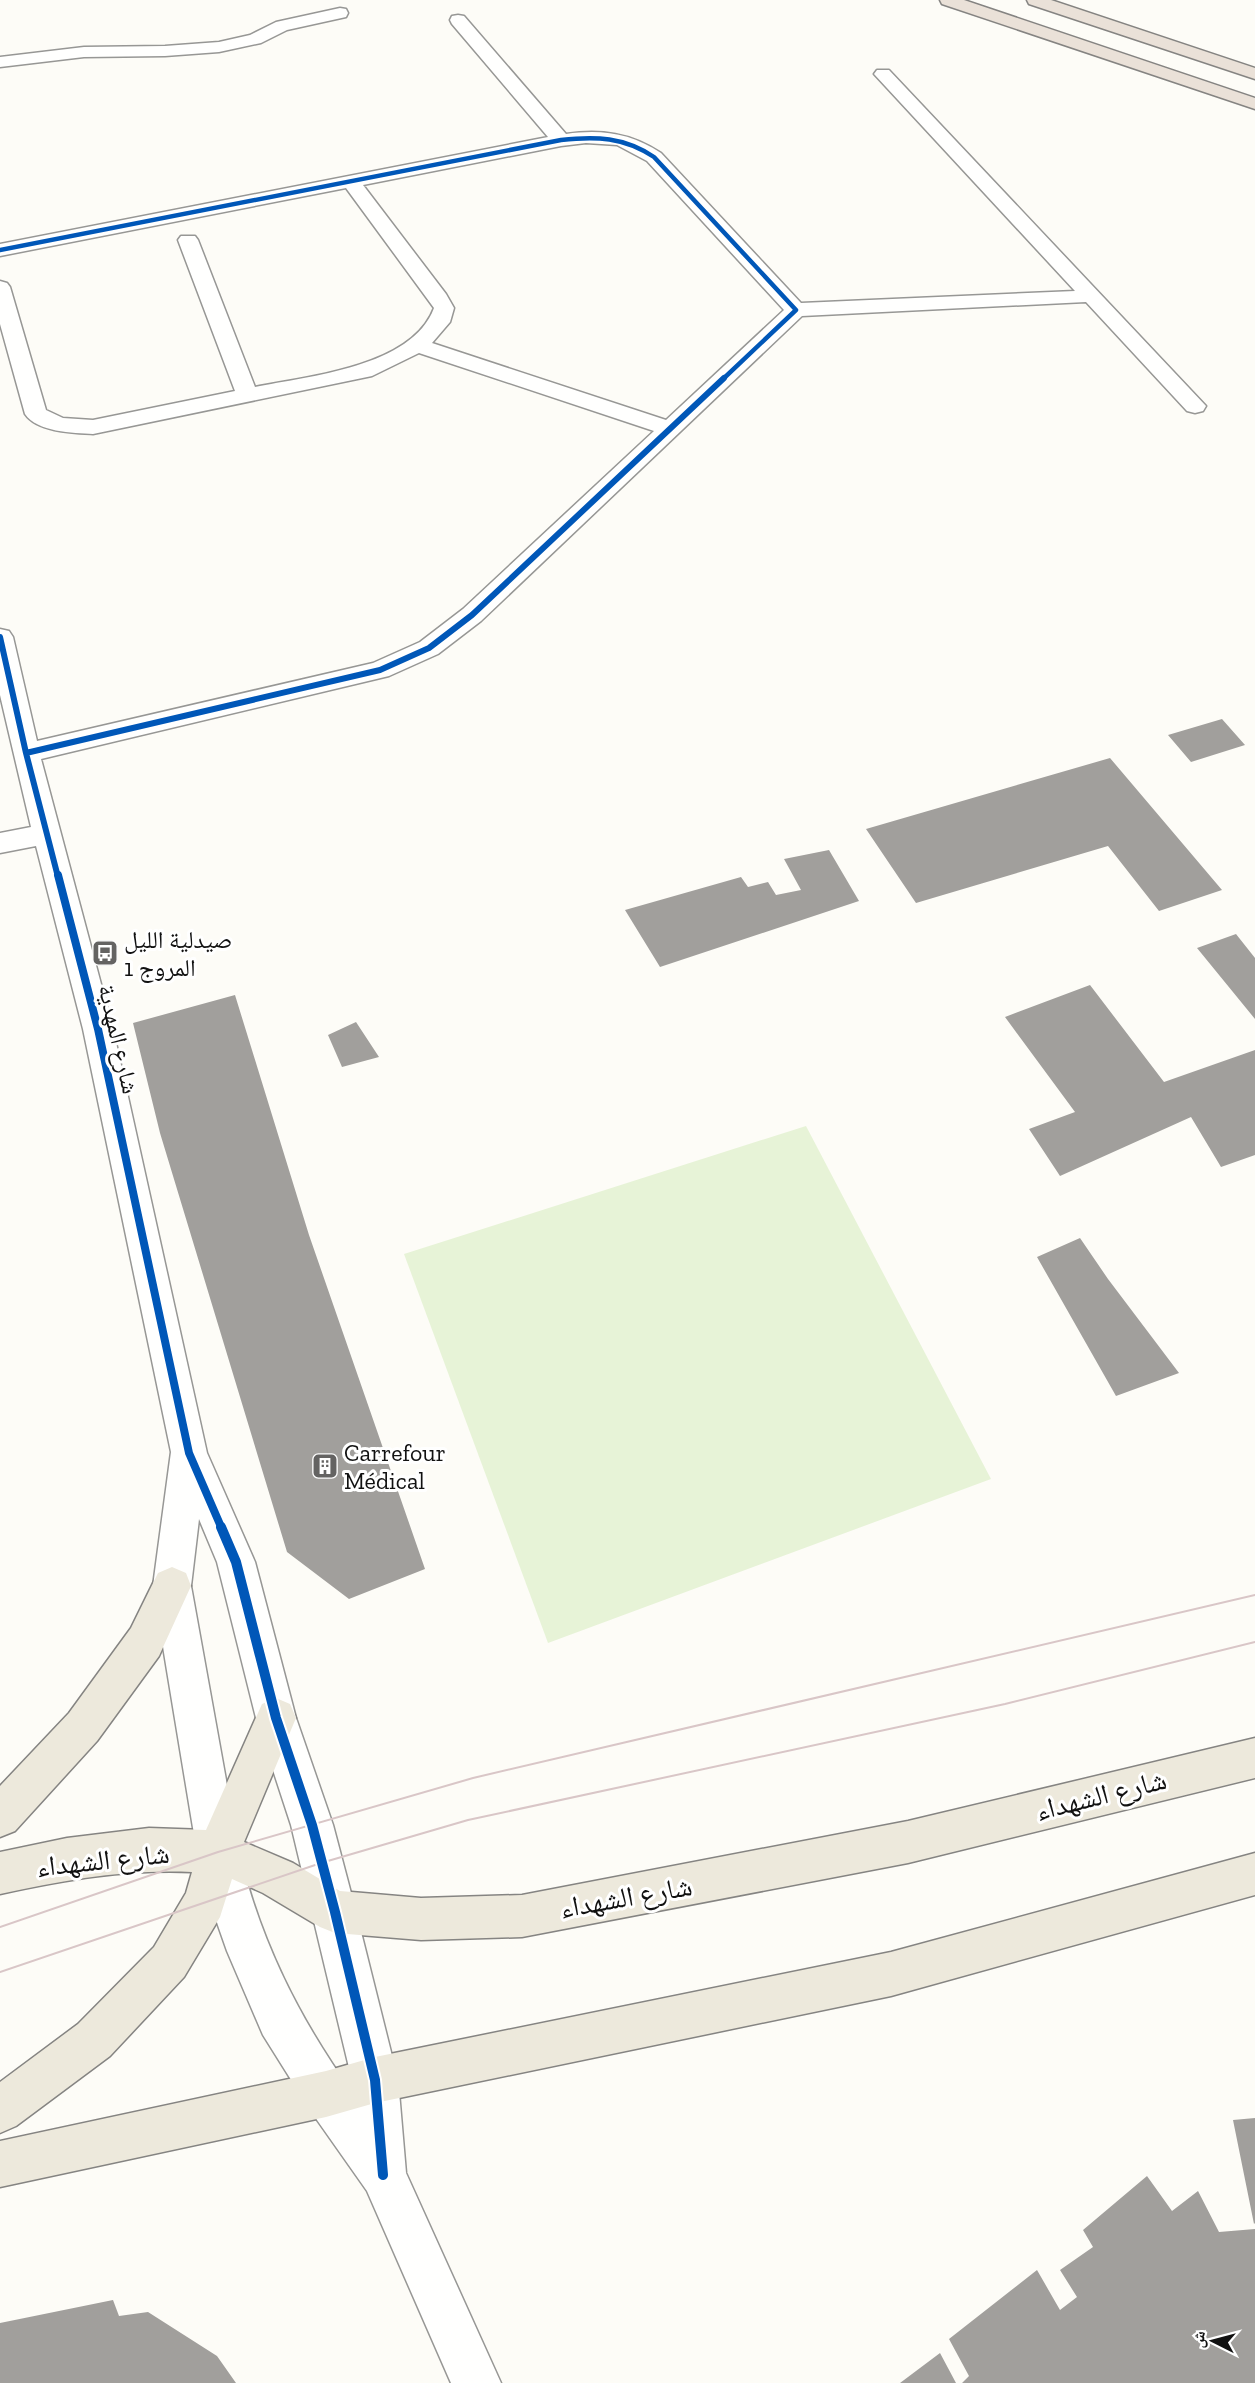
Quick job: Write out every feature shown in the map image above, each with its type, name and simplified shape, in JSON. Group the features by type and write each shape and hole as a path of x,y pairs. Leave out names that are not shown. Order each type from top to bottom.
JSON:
{"highway":[{"path":"948,0 1255,104"},
{"path":"1035,0 1255,74"}],"main road":[{"path":"0,1816 83,1727 145,1642 172,1586"},
{"path":"0,2110 94,2040 169,1962 205,1902 218,1852 276,1718"},
{"name":"شارع الشهداء","path":"0,1873 67,1859 149,1849 218,1852 278,1878 335,1912 421,1919 510,1917 651,1893 908,1842 1255,1758"},
{"path":"0,2164 326,2094 375,2080 891,1974 1255,1874"}],"street":[{"path":"0,62 84,52 165,51 219,46 255,39 282,26 340,13"},
{"path":"458,20 561,140"},
{"path":"883,74 1195,406"},
{"path":"0,250 561,140 588,136 615,138 639,146 654,157 796,310"},
{"path":"0,287 36,414 48,421 68,426 93,427 364,370 418,345 439,322 444,308 439,298 351,182"},
{"path":"188,240 248,396"},
{"path":"26,753 380,670 429,648 472,615 796,310 1091,296"},
{"path":"418,345 670,429"},
{"name":"شارع المهدية","path":"0,637 26,753 98,1029 189,1453"},
{"path":"0,843 47,834"},
{"path":"189,1453 172,1586 218,1852 228,1894 245,1941 279,2019 326,2094 383,2175 476,2383"},
{"path":"189,1453 236,1562 276,1718 312,1825 375,2080 383,2175"}],"green space":[{"path":"806,1126 991,1479 548,1643 404,1254"}],"building":[{"path":"1222,719 1245,745 1191,762 1168,735"},
{"path":"1110,758 1222,890 1159,911 1108,846 916,903 866,829"},
{"path":"829,850 859,901 660,967 625,910 741,877 748,887 768,882 776,895 801,890 784,859"},
{"path":"1236,934 1255,958 1255,1019 1197,948"},
{"path":"1090,985 1164,1082 1255,1050 1255,1155 1221,1167 1191,1117 1060,1176 1029,1129 1075,1112 1005,1017"},
{"path":"235,995 309,1235 425,1569 349,1599 287,1552 160,1133 133,1023"},
{"path":"356,1022 379,1057 342,1067 328,1035"},
{"path":"1080,1238 1179,1373 1116,1396 1037,1257"},
{"path":"1255,2118 1255,2223 1254,2224 1233,2120"},
{"path":"1147,2176 1172,2211 1198,2191 1219,2232 1255,2229 1255,2383 962,2383 969,2376 949,2339 1037,2270 1060,2310 1077,2297 1060,2270 1093,2247 1083,2230"},
{"path":"113,2300 119,2316 148,2312 217,2356 236,2383 0,2383 0,2323"},
{"path":"940,2353 956,2383 900,2383"}],"tram line":[{"path":"0,1927 218,1852 473,1778 1255,1595"},
{"path":"0,1972 321,1863 468,1820 1005,1704 1255,1642"}],"cycle path":[{"path":"0,250 561,140 598,137 621,140 643,149 654,157 796,310 472,615 429,648 380,670 26,753"},
{"path":"0,637 26,753 98,1029 189,1453 236,1562 276,1718 312,1825 335,1912 375,2080 383,2175"}],"place":[{"name":"صيدلية الليل المروج 1","path":"105,953"},
{"name":"Carrefour Médical","path":"325,1466"}]}
